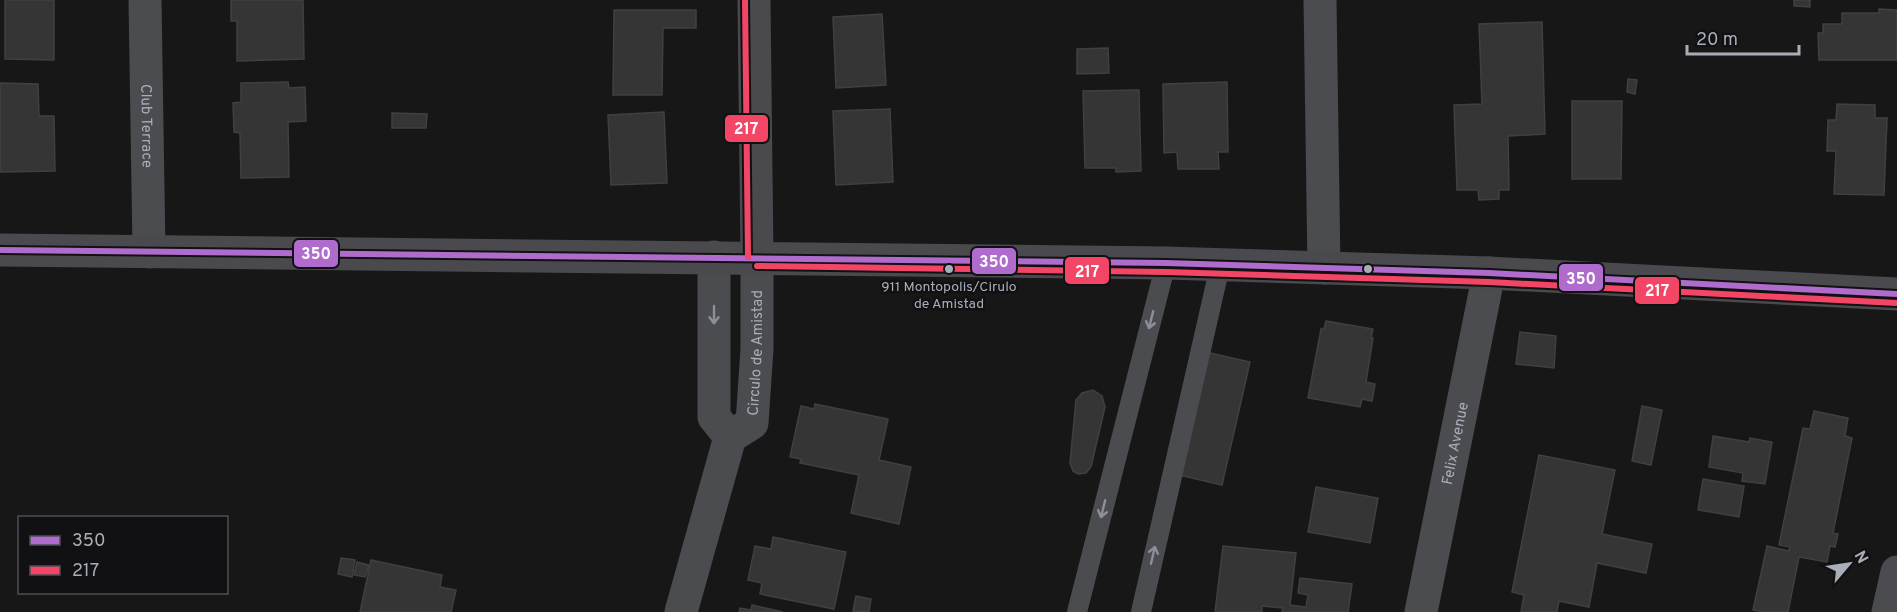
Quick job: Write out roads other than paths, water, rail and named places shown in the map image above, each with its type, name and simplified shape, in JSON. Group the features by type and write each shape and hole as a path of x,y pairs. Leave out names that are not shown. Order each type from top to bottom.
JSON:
{"main road":[{"path":"754,0 757,258"},
{"path":"0,250 1166,263 1489,273 1897,294"}],"street":[{"name":"Club Terrace","path":"145,0 149,252"},
{"path":"1320,0 1324,268"},
{"path":"681,612 730,437 714,417 714,257"},
{"name":"Circulo de Amistad","path":"730,437 752,423 757,350 757,258"},
{"name":"Felix Avenue","path":"1421,612 1489,273"},
{"path":"1888,612 1897,572"}],"lane":[{"path":"1077,612 1166,263"},
{"path":"1140,612 1220,266"}],"place":[{"name":"911 Montopolis/Cirulo de Amistad","path":"949,269"}]}
